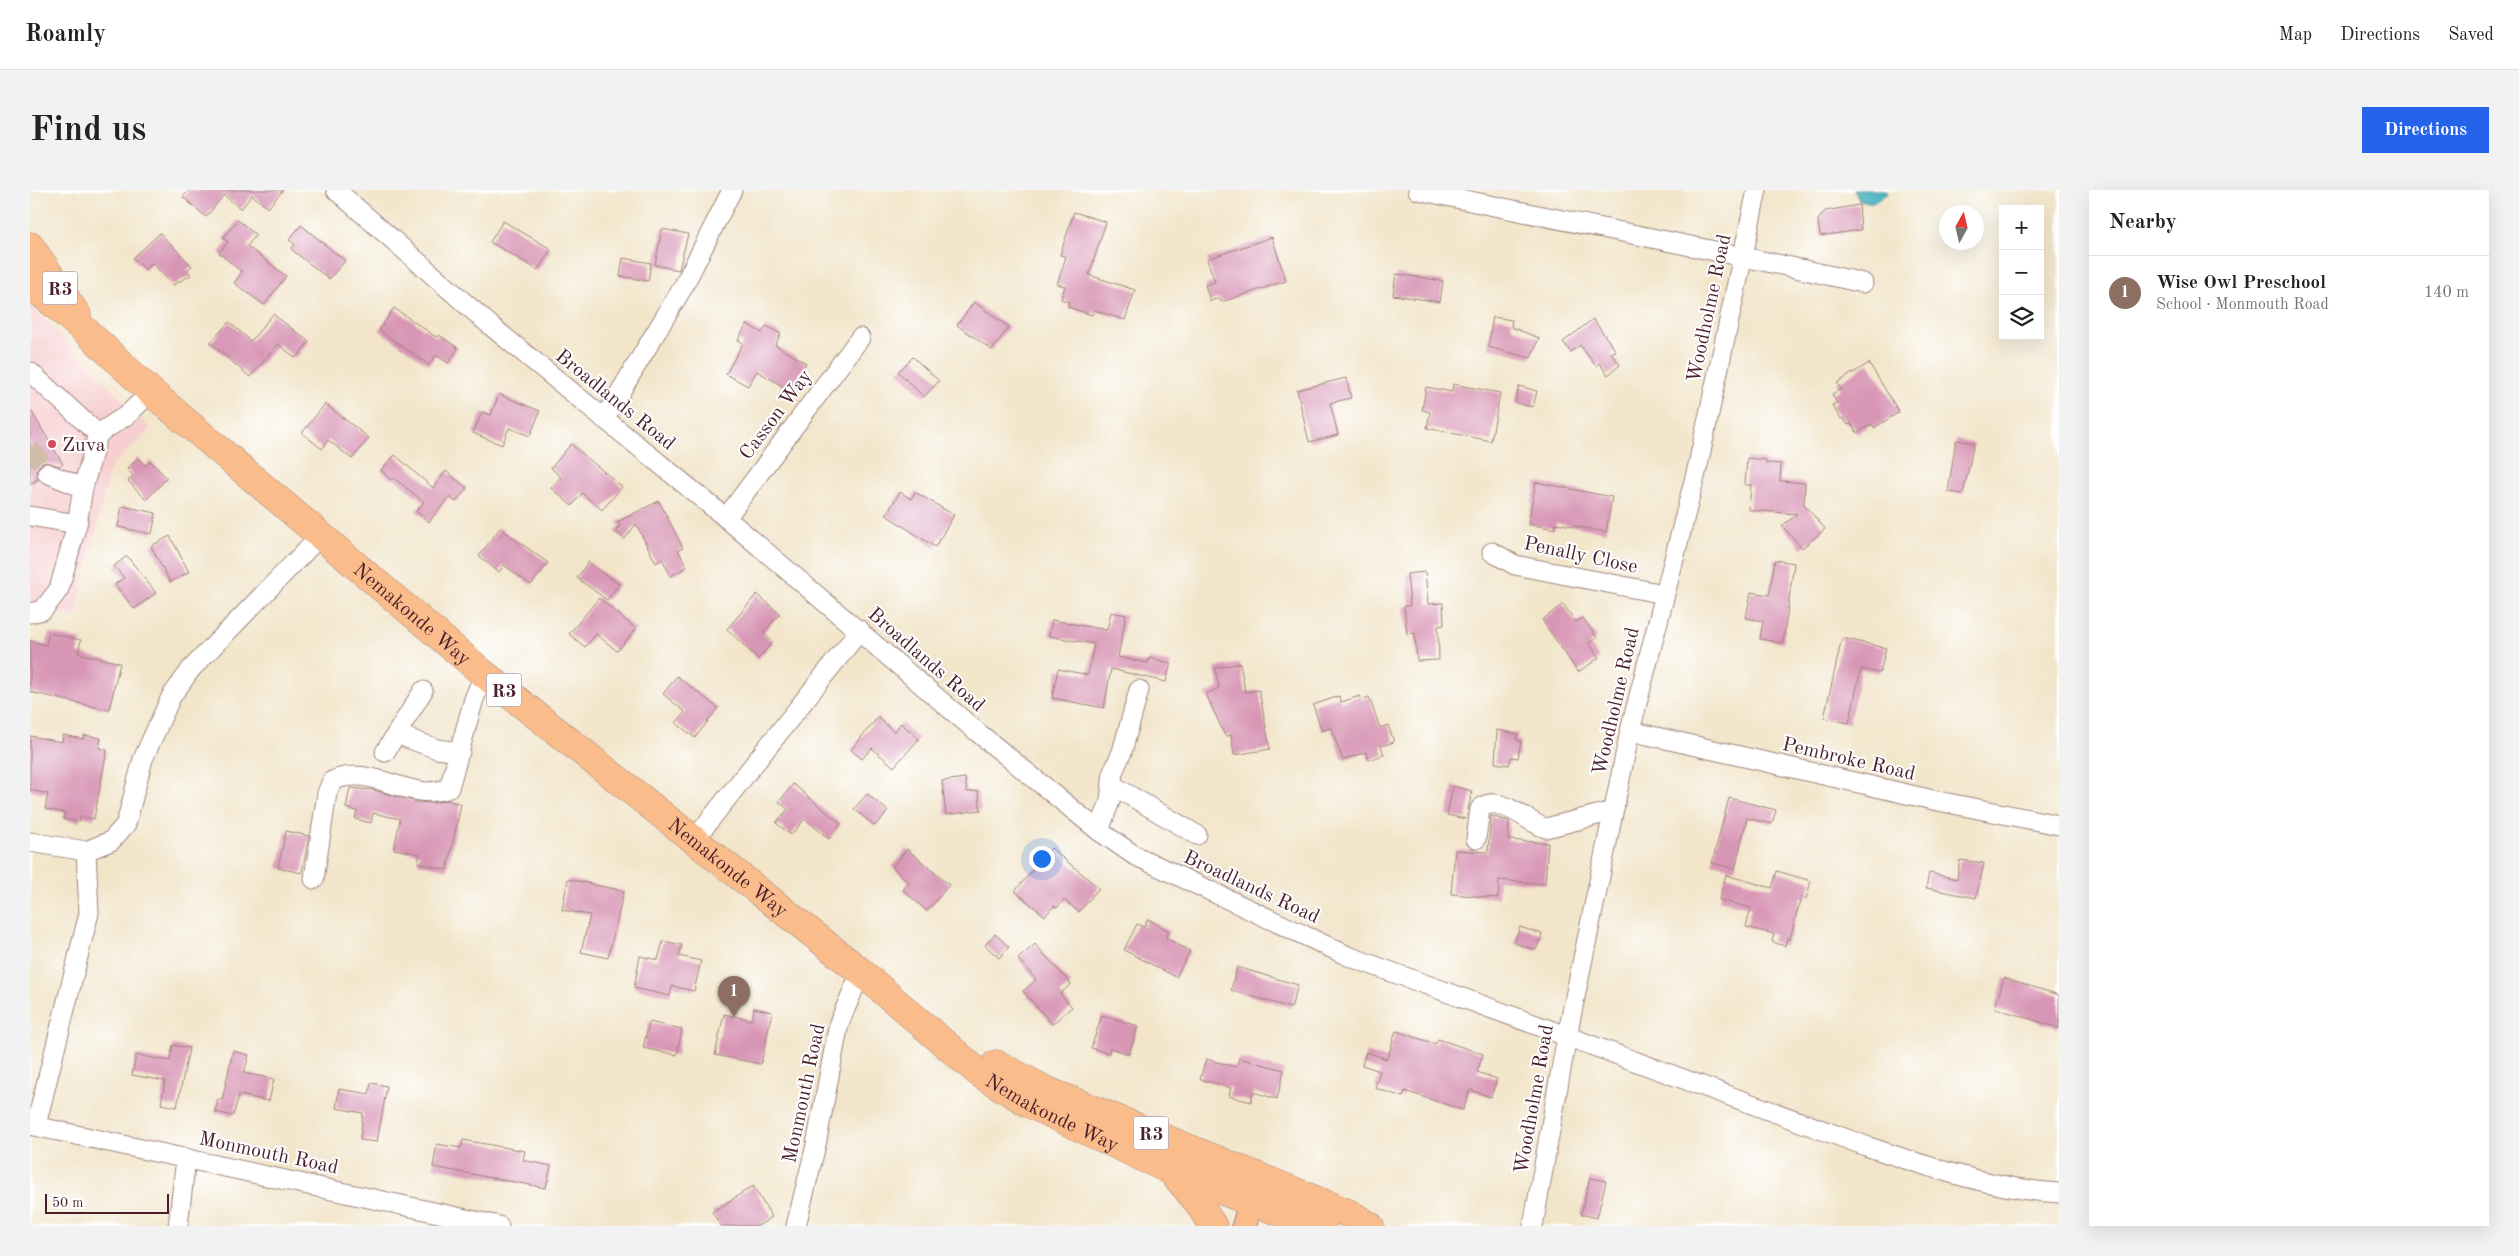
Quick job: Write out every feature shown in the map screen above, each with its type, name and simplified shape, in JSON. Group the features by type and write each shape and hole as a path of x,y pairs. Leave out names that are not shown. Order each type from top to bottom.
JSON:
{"highway":[{"name":"Nemakonde Way","path":"30,246 56,281 87,332"},
{"name":"Nemakonde Way","path":"30,284 87,332 151,392 484,674 861,972 979,1073 1016,1096 1171,1171 1301,1224"},
{"name":"Nemakonde Way","path":"934,1033 1048,1091 1251,1202 1350,1214 1370,1226"},
{"path":"1171,1171 1197,1201 1213,1226"}],"street":[{"name":"Broadlands Road","path":"336,190 434,278 726,518 860,630 976,731 1099,831 1134,855 1348,956 1866,1146 1949,1173 2037,1192 2059,1193"},
{"path":"604,419 683,287 732,190"},
{"path":"1418,190 1469,195 1627,235 1743,256 1863,283"},
{"name":"Woodholme Road","path":"1533,1226 1567,1036 1630,731 1698,465 1757,190"},
{"name":"Casson Way","path":"726,518 860,338"},
{"path":"30,372 98,434"},
{"path":"30,613 43,610 59,589 98,434 127,415 151,392"},
{"path":"47,473 83,488"},
{"path":"30,516 76,524"},
{"path":"30,842 86,850 111,841 126,824 143,759 171,696 191,669 320,536"},
{"name":"Penally Close","path":"1492,552 1515,565 1664,594"},
{"path":"694,840 860,630"},
{"path":"314,880 327,793 332,780 353,774 371,776 415,791 439,792 449,788 484,674"},
{"path":"1099,831 1110,801 1113,772 1122,752 1139,690"},
{"path":"385,752 423,691"},
{"name":"Pembroke Road","path":"1630,731 1933,800 2059,825"},
{"path":"396,734 437,749 460,752"},
{"path":"1112,785 1197,835"},
{"path":"1476,839 1480,809 1488,805 1506,807 1546,828 1613,811"},
{"path":"33,1125 89,914 86,850"},
{"name":"Monmouth Road","path":"796,1226 816,1145 839,1023 861,972"},
{"name":"Monmouth Road","path":"33,1125 499,1226"},
{"path":"178,1226 186,1158"}],"shaded area":[{"path":"30,304 150,429 111,466 76,617 30,606"}],"water":[{"path":"1854,190 1886,190 1888,193 1873,203 1859,200"}],"building":[{"path":"189,190 283,190 268,208 252,195 241,209 224,195 206,217 183,197"},
{"path":"1859,205 1861,230 1820,236 1818,220 1825,211"},
{"path":"1074,212 1106,222 1089,275 1135,290 1125,320 1094,310 1092,315 1068,307 1069,302 1061,299 1065,286 1057,284 1066,257 1060,255"},
{"path":"238,220 256,235 247,246 286,276 264,305 234,283 242,272 219,253 228,242 223,238"},
{"path":"503,221 551,249 538,270 490,242"},
{"path":"301,225 345,261 329,279 291,249 295,244 289,240"},
{"path":"662,229 688,234 679,270 655,265"},
{"path":"160,233 192,266 187,270 191,275 173,285 152,263 145,270 133,258"},
{"path":"1272,237 1286,281 1221,302 1220,298 1210,301 1205,285 1215,282 1207,259"},
{"path":"623,258 651,263 648,281 620,276"},
{"path":"1396,274 1443,281 1440,302 1393,295"},
{"path":"974,302 1009,327 992,350 957,325"},
{"path":"394,308 436,337 439,335 458,348 448,363 436,355 429,365 379,330"},
{"path":"273,314 309,342 296,358 278,344 250,377 210,343 229,322 251,341"},
{"path":"1493,317 1512,320 1511,327 1539,338 1531,358 1488,347"},
{"path":"1593,319 1616,351 1611,353 1620,365 1608,375 1599,363 1596,366 1580,345 1571,352 1563,342"},
{"path":"747,324 762,333 766,326 781,334 775,345 806,363 791,391 757,371 748,386 726,374 743,343 738,340"},
{"path":"913,357 939,381 924,397 898,372"},
{"path":"1869,363 1899,412 1874,428 1872,424 1857,433 1851,423 1848,425 1843,418 1841,419 1832,405 1837,403 1832,394 1841,389 1837,383"},
{"path":"1346,378 1351,398 1330,403 1338,435 1309,442 1297,390"},
{"path":"1453,384 1500,393 1491,441 1427,428 1430,412 1422,410 1426,387 1452,392"},
{"path":"1519,386 1537,391 1533,407 1515,403"},
{"path":"499,394 540,411 530,436 509,428 502,445 473,433 482,412 491,415"},
{"path":"325,404 369,438 352,459 328,440 322,449 302,433"},
{"path":"30,409 63,464 59,466 46,462 41,464 36,469 38,479 30,484"},
{"path":"1956,440 1974,443 1963,494 1948,492"},
{"path":"571,444 622,487 602,510 582,493 572,506 551,488 561,477 551,468"},
{"path":"395,455 433,488 446,471 467,488 456,502 449,497 429,522 416,511 424,502 394,478 391,480 381,470"},
{"path":"138,458 146,466 150,461 167,478 146,500 128,481 133,476 127,469"},
{"path":"1747,458 1766,460 1766,463 1781,464 1780,481 1805,483 1804,504 1825,529 1802,548 1782,526 1797,514 1749,510 1751,485 1745,485"},
{"path":"1536,482 1612,497 1606,532 1556,523 1555,529 1528,524"},
{"path":"900,492 911,499 915,492 954,515 935,547 886,515"},
{"path":"659,501 683,548 678,550 687,567 671,576 662,559 656,563 636,524 625,539 615,532 620,525 617,522"},
{"path":"122,506 156,513 152,534 118,527"},
{"path":"500,528 548,563 531,585 504,565 499,572 479,556"},
{"path":"170,536 189,572 170,582 151,546"},
{"path":"127,556 156,593 134,609 115,584 124,578 114,566"},
{"path":"1775,560 1794,563 1783,643 1760,639 1763,621 1746,618 1751,592 1769,595"},
{"path":"588,562 619,584 607,600 577,578"},
{"path":"1425,572 1428,604 1443,603 1444,625 1438,626 1439,660 1417,661 1415,633 1407,634 1404,606 1410,606 1407,574"},
{"path":"757,594 780,614 763,633 773,642 758,659 727,629"},
{"path":"599,598 636,629 617,651 596,634 585,647 569,634"},
{"path":"1563,604 1576,622 1583,618 1597,638 1589,643 1599,658 1578,672 1542,620"},
{"path":"1111,612 1126,615 1118,657 1148,663 1149,658 1171,663 1166,682 1111,669 1104,708 1052,698 1058,669 1088,675 1094,644 1049,636 1052,620 1107,630"},
{"path":"49,633 81,640 78,653 120,663 109,710 30,692 30,641 46,645"},
{"path":"1842,638 1886,648 1880,673 1861,669 1849,723 1824,718"},
{"path":"1240,663 1245,692 1259,690 1270,749 1234,755 1231,735 1225,736 1206,694 1219,688 1215,668"},
{"path":"677,676 718,708 695,738 676,723 685,712 663,694"},
{"path":"1339,696 1341,702 1360,696 1362,700 1369,697 1380,728 1388,725 1394,742 1381,746 1384,755 1369,760 1366,752 1343,760 1331,728 1322,731 1313,705"},
{"path":"878,717 894,732 901,723 919,739 894,767 872,748 862,759 851,750"},
{"path":"1497,730 1518,734 1516,740 1521,741 1518,758 1511,757 1509,765 1495,763"},
{"path":"63,735 83,739 84,735 101,738 99,748 107,750 94,819 81,816 79,822 63,819 65,813 45,809 48,794 30,790 30,736 62,742"},
{"path":"965,778 967,792 978,791 981,810 946,815 942,781"},
{"path":"793,784 841,824 829,839 805,819 791,835 776,823 788,809 779,802"},
{"path":"1453,786 1472,791 1466,819 1447,815"},
{"path":"350,788 373,790 417,802 434,803 446,800 461,804 447,870 418,863 420,854 394,849 400,819 373,813 371,823 355,819 357,811 346,808"},
{"path":"867,794 888,811 875,826 854,809"},
{"path":"1729,798 1776,810 1772,824 1747,818 1735,869 1712,863"},
{"path":"1491,816 1509,821 1508,840 1548,843 1545,884 1499,880 1498,898 1451,894 1455,850 1488,852"},
{"path":"286,831 309,836 302,873 278,868"},
{"path":"1051,848 1099,888 1079,912 1064,900 1057,908 1054,906 1045,916 1015,891"},
{"path":"907,849 949,885 927,911 903,890 909,882 892,867"},
{"path":"1960,860 1984,863 1976,898 1926,888 1929,873 1957,879"},
{"path":"1777,871 1811,881 1806,899 1801,897 1790,939 1787,938 1785,946 1772,942 1774,934 1746,927 1751,908 1719,900 1726,875 1772,888"},
{"path":"568,879 624,891 608,958 581,952 590,915 562,910"},
{"path":"1148,919 1169,931 1166,938 1190,951 1176,977 1124,950 1137,924 1144,927"},
{"path":"1520,927 1542,934 1536,950 1514,943"},
{"path":"995,934 1009,947 999,958 985,945"},
{"path":"663,941 682,945 679,956 701,961 694,991 672,986 670,996 634,988 640,956 658,960"},
{"path":"1035,944 1071,984 1060,994 1072,1007 1052,1024 1023,991 1036,980 1018,959"},
{"path":"1237,967 1298,985 1291,1008 1231,990"},
{"path":"2004,978 2059,995 2059,1028 1995,1008"},
{"path":"754,1008 772,1012 761,1064 715,1055 724,1014 752,1020"},
{"path":"1102,1015 1138,1026 1129,1054 1110,1048 1109,1053 1091,1048"},
{"path":"649,1022 682,1029 677,1055 643,1048"},
{"path":"1396,1031 1436,1044 1438,1039 1483,1054 1477,1072 1497,1079 1491,1097 1470,1090 1463,1110 1405,1091 1403,1097 1375,1088 1380,1071 1362,1065 1366,1052 1387,1059"},
{"path":"173,1045 189,1048 177,1107 161,1104 165,1081 132,1075 136,1055 170,1061"},
{"path":"233,1051 249,1055 244,1073 274,1079 269,1101 239,1095 233,1116 215,1112 218,1099 222,1100"},
{"path":"1239,1058 1284,1070 1277,1099 1253,1092 1251,1102 1229,1096 1231,1088 1200,1079 1206,1059 1236,1067"},
{"path":"371,1083 387,1086 377,1142 360,1140 363,1113 336,1108 339,1089 369,1094"},
{"path":"463,1140 525,1151 523,1160 551,1166 546,1188 433,1167 437,1144 461,1148"},
{"path":"1590,1178 1606,1181 1597,1218 1581,1214"},
{"path":"753,1186 772,1217 758,1226 721,1226 712,1212"}],"tunnel":[{"path":"30,447 47,473"}],"place":[{"name":"Zuva","path":"52,444"},
{"name":"Wise Owl Preschool","path":"734,1017"}]}
